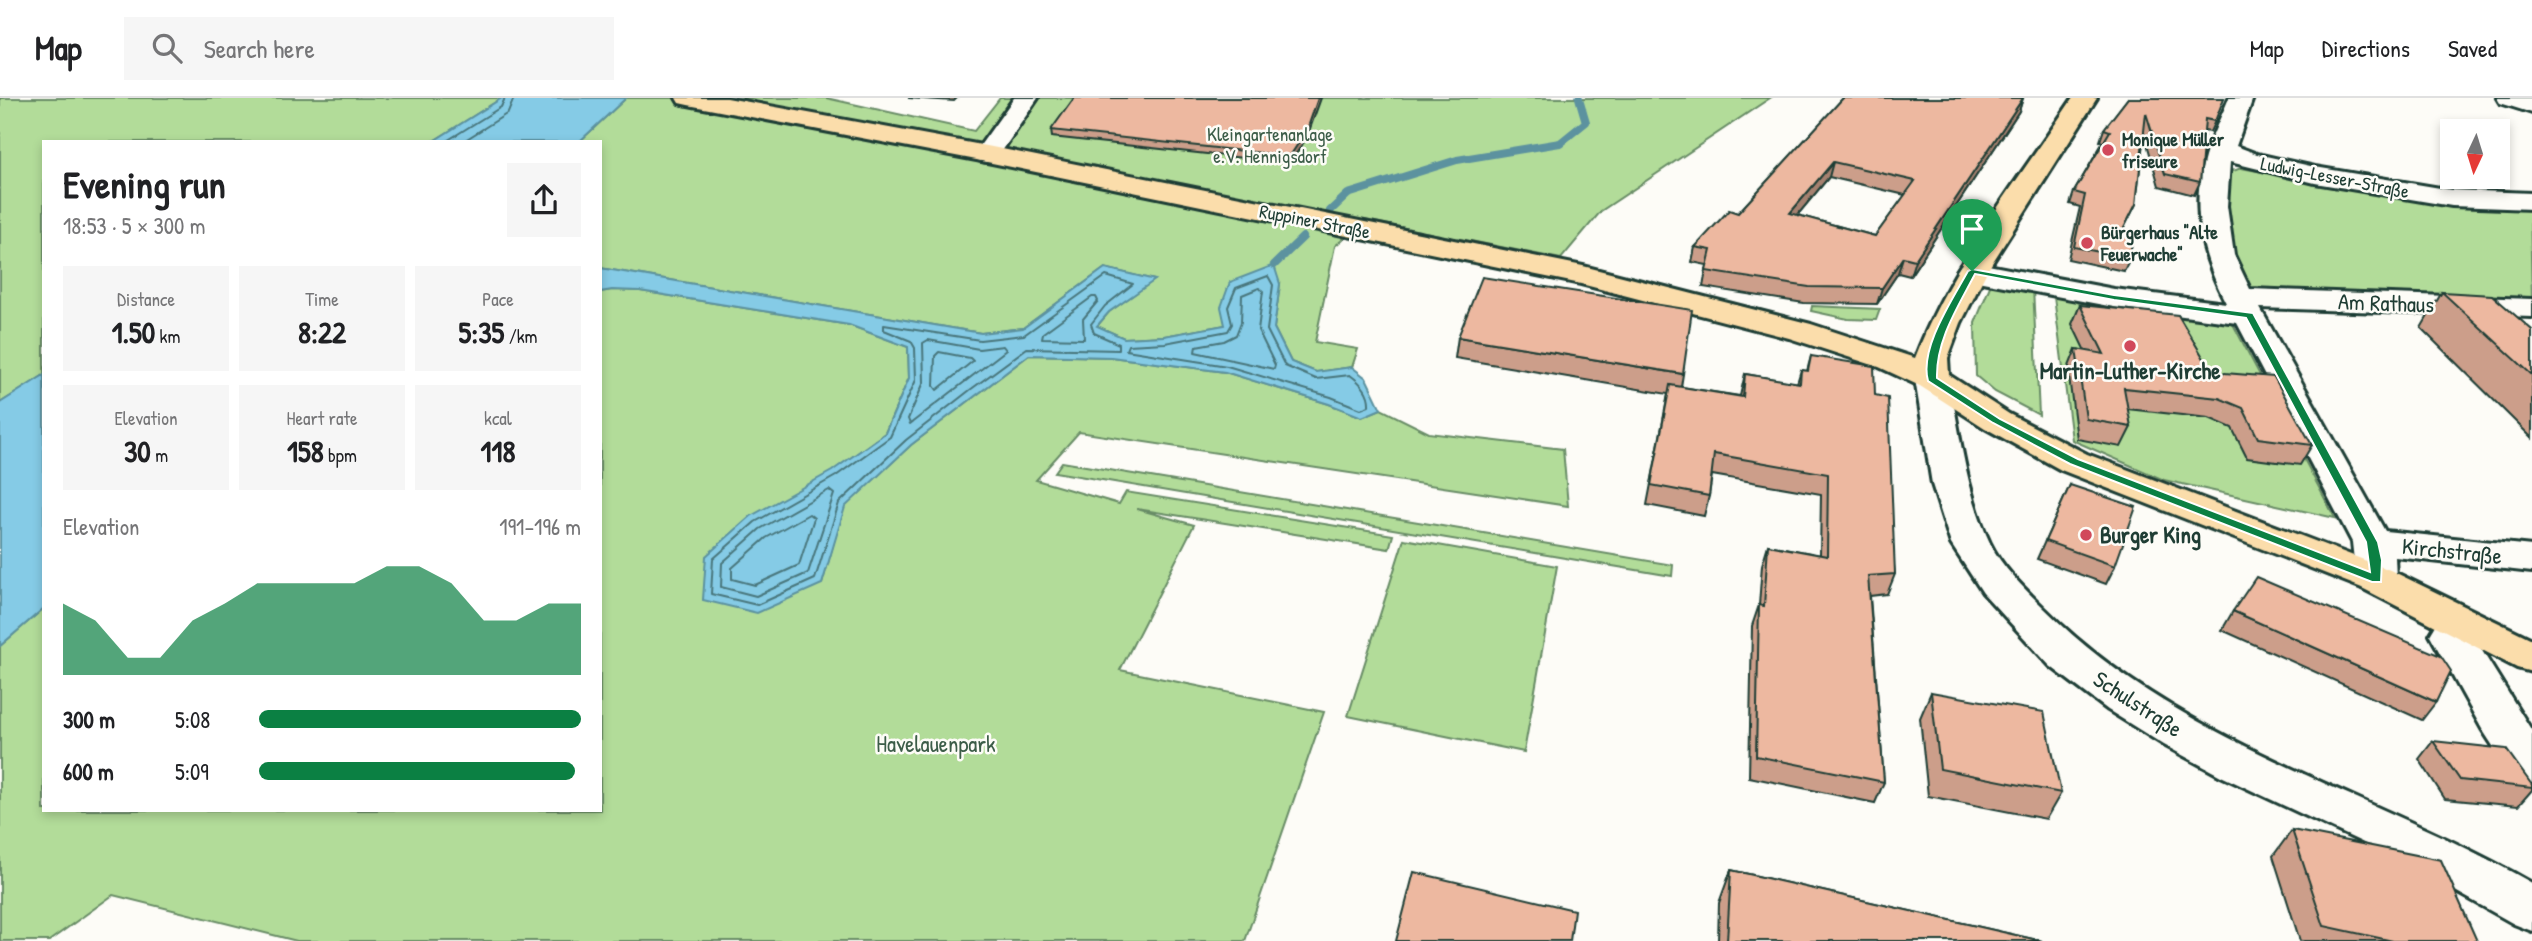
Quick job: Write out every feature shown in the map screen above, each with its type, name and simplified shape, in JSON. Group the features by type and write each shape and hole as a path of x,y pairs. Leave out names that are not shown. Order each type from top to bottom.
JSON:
{"main road":[{"name":"Ruppiner Straße","path":"688,98 987,154 1583,275 1712,306 1848,346 1932,379 1997,421 2074,462 2374,561 2532,657"},
{"path":"1932,379 1931,358 1945,323 1972,271 2085,98"}],"street":[{"path":"987,154 1026,98"},
{"path":"2241,98 2220,158 2213,206 2219,255 2374,561"},
{"path":"2509,98 2532,106"},
{"name":"Ludwig-Lesser-Straße","path":"2220,158 2249,160 2315,175 2452,198 2532,201"},
{"name":"Am Rathaus","path":"1972,271 2114,298 2244,307 2532,308"},
{"name":"Schulstraße","path":"1932,379 1951,483 1957,508 1972,546 2002,590 2070,660 2131,703 2197,742 2515,899"},
{"name":"Kirchstraße","path":"2374,561 2532,559"},
{"path":"2460,651 2532,767"}],"green space":[{"path":"0,98 502,98 435,140 42,140 42,376 0,403"},
{"name":"Kleingartenanlage e.V. Hennigsdorf","path":"626,98 826,98 974,131 1000,98 1770,98 1601,211 1561,259 1365,220 1335,246 1315,342 1358,349 1352,367 1316,372 1291,362 1274,328 1280,284 1225,325 1164,336 1124,338 1097,326 1109,312 1154,280 1105,268 1023,328 981,333 602,268 602,140 581,140"},
{"path":"2241,168 2446,205 2530,210 2532,302 2245,290 2224,228 2223,175"},
{"path":"1992,281 2033,287 2039,415 1995,392 1976,376 1975,323"},
{"path":"2052,281 2223,305 2335,518 2164,480 2072,440"},
{"name":"Havelauenpark","path":"640,291 849,325 908,347 909,378 885,433 833,471 822,584 844,507 911,445 1029,355 1111,357 1225,372 1362,417 1381,409 1429,433 1563,449 1568,506 1079,432 1036,480 1119,504 1126,492 1393,535 1389,549 1137,509 1194,525 1120,670 1324,712 1245,941 297,941 113,895 49,941 0,941 0,646 42,610 42,812 602,812 602,292"},
{"path":"1812,306 1880,309 1876,320 1848,319 1811,311"},
{"path":"1062,462 1673,565 1672,576 1055,472"},
{"path":"1404,539 1557,566 1524,752 1348,716"}],"water":[{"path":"502,98 626,98 581,140 435,140"},
{"path":"1274,265 1280,284 1274,328 1291,362 1316,372 1352,367 1366,378 1381,409 1362,417 1225,372 1111,357 1029,355 911,445 845,507 822,584 757,613 703,600 706,556 751,516 832,471 885,433 909,378 908,347 849,325 640,291 602,292 602,268 981,333 1023,328 1105,268 1155,280 1109,312 1097,326 1124,338 1164,336 1225,325 1221,307 1230,282"},
{"path":"42,376 42,610 0,646 0,403"}],"building":[{"path":"1074,98 1318,98 1307,130 1290,156 1051,130"},
{"path":"1843,98 2023,98 1915,260 1903,257 1882,288 1809,287 1706,271 1711,250 1695,247 1729,210 1738,213","holes":["1833,162 1915,181 1875,236 1790,213"]},
{"path":"2128,98 2224,98 2215,121 2205,119 2200,182 2165,174 2146,113 2136,204 2123,230 2133,232 2130,258 2074,247 2085,195 2074,192 2110,131 2104,129"},
{"path":"1482,277 1692,310 1683,374 1458,337"},
{"path":"2442,292 2492,295 2532,330 2532,375"},
{"path":"2080,305 2178,315 2212,372 2274,377 2312,445 2258,438 2243,408 2219,398 2124,388 2131,427 2086,419 2076,349 2104,354"},
{"path":"1811,356 1874,366 1875,395 1888,398 1895,574 1868,576 1884,782 1756,756 1759,605 1764,606 1768,545 1827,556 1828,474 1714,454 1709,496 1651,485 1670,385 1743,397 1745,374 1800,383 1801,370 1808,371"},
{"name":"Burger King","path":"2070,485 2136,507 2115,566 2045,541"},
{"path":"2256,577 2441,656 2451,671 2436,702 2233,611"},
{"path":"1931,692 2044,712 2061,793 1940,769"},
{"path":"2433,741 2506,749 2532,788 2460,780"},
{"path":"2292,830 2441,860 2477,941 2393,941 2324,926"},
{"path":"1731,870 2042,941 1727,941"},
{"path":"1414,872 1574,910 1570,941 1396,941"}],"waterway":[{"path":"1330,211 1348,194 1457,160 1560,143 1586,122 1579,98"},
{"path":"1274,265 1303,237"}],"place":[{"name":"Monique Müller friseure","path":"2108,150"},
{"name":"Bürgerhaus \"Alte Feuerwache\"","path":"2087,243"},
{"name":"Martin-Luther-Kirche","path":"2130,346"},
{"name":"Burger King","path":"2086,535"}],"route":[{"path":"1972,271 2114,298 2250,315 2372,542 2376,579 2074,462 1997,421 1932,379 1931,358 1945,323 1972,271"}]}
